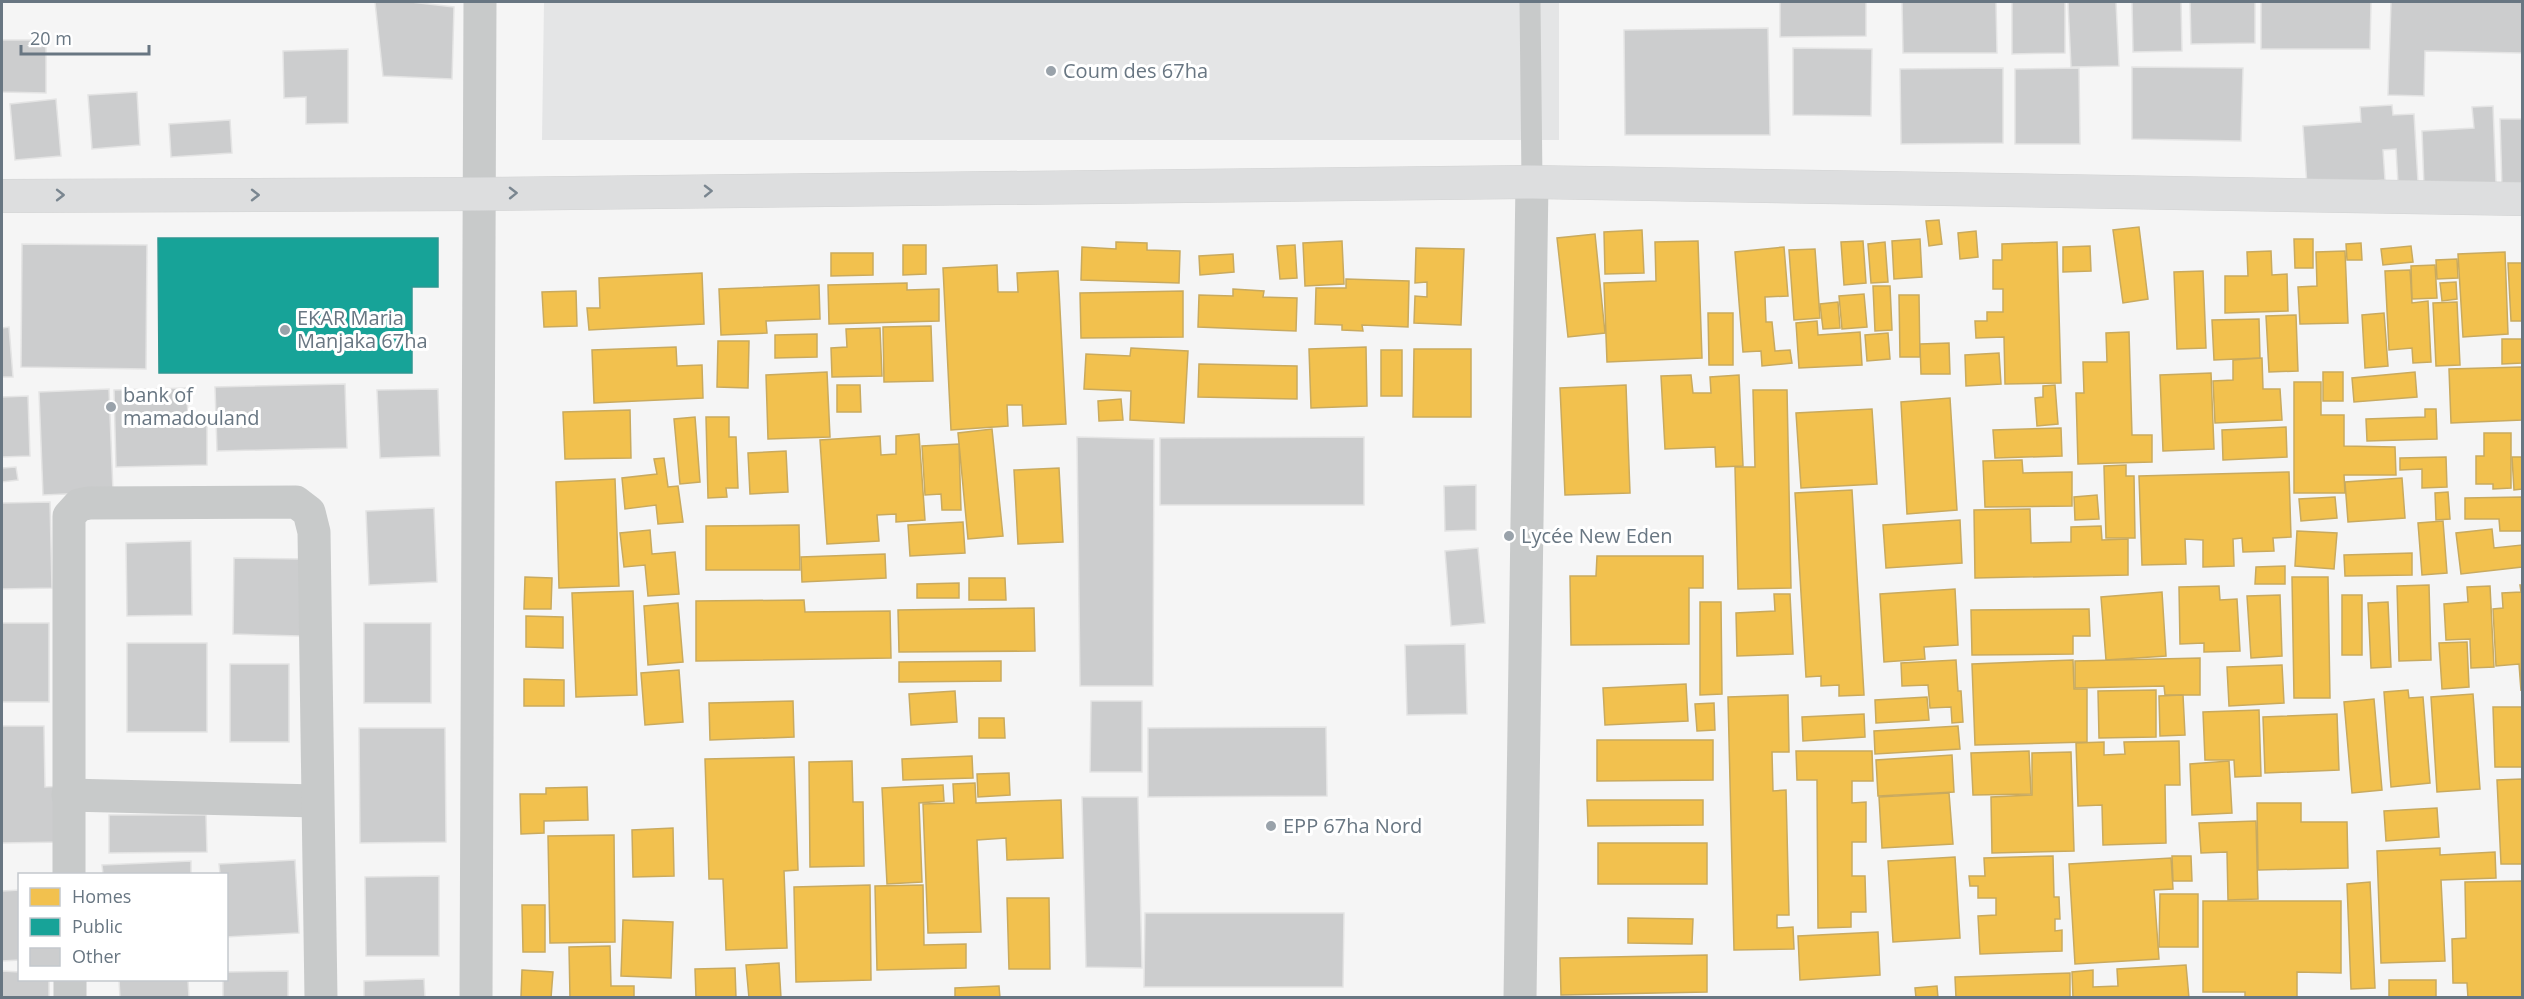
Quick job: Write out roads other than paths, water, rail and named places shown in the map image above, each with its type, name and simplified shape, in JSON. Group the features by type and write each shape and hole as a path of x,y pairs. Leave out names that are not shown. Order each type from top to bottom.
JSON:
{"main road":[{"path":"2,195 479,194 1532,182 2523,199"}],"street":[{"path":"476,998 480,2"},
{"path":"1520,998 1532,182"},
{"path":"69,873 69,516 79,506 89,503 296,502 309,512 314,532 321,998"},
{"path":"68,795 317,801"},
{"path":"70,981 70,998"}],"lane":[{"path":"1530,2 1532,182"}],"place":[{"name":"Coum des 67ha","path":"1051,71"},
{"name":"EKAR Maria Manjaka 67ha","path":"285,330"},
{"name":"bank of mamadouland","path":"111,407"},
{"name":"Lycée New Eden","path":"1509,536"},
{"name":"EPP 67ha Nord","path":"1271,826"}]}
